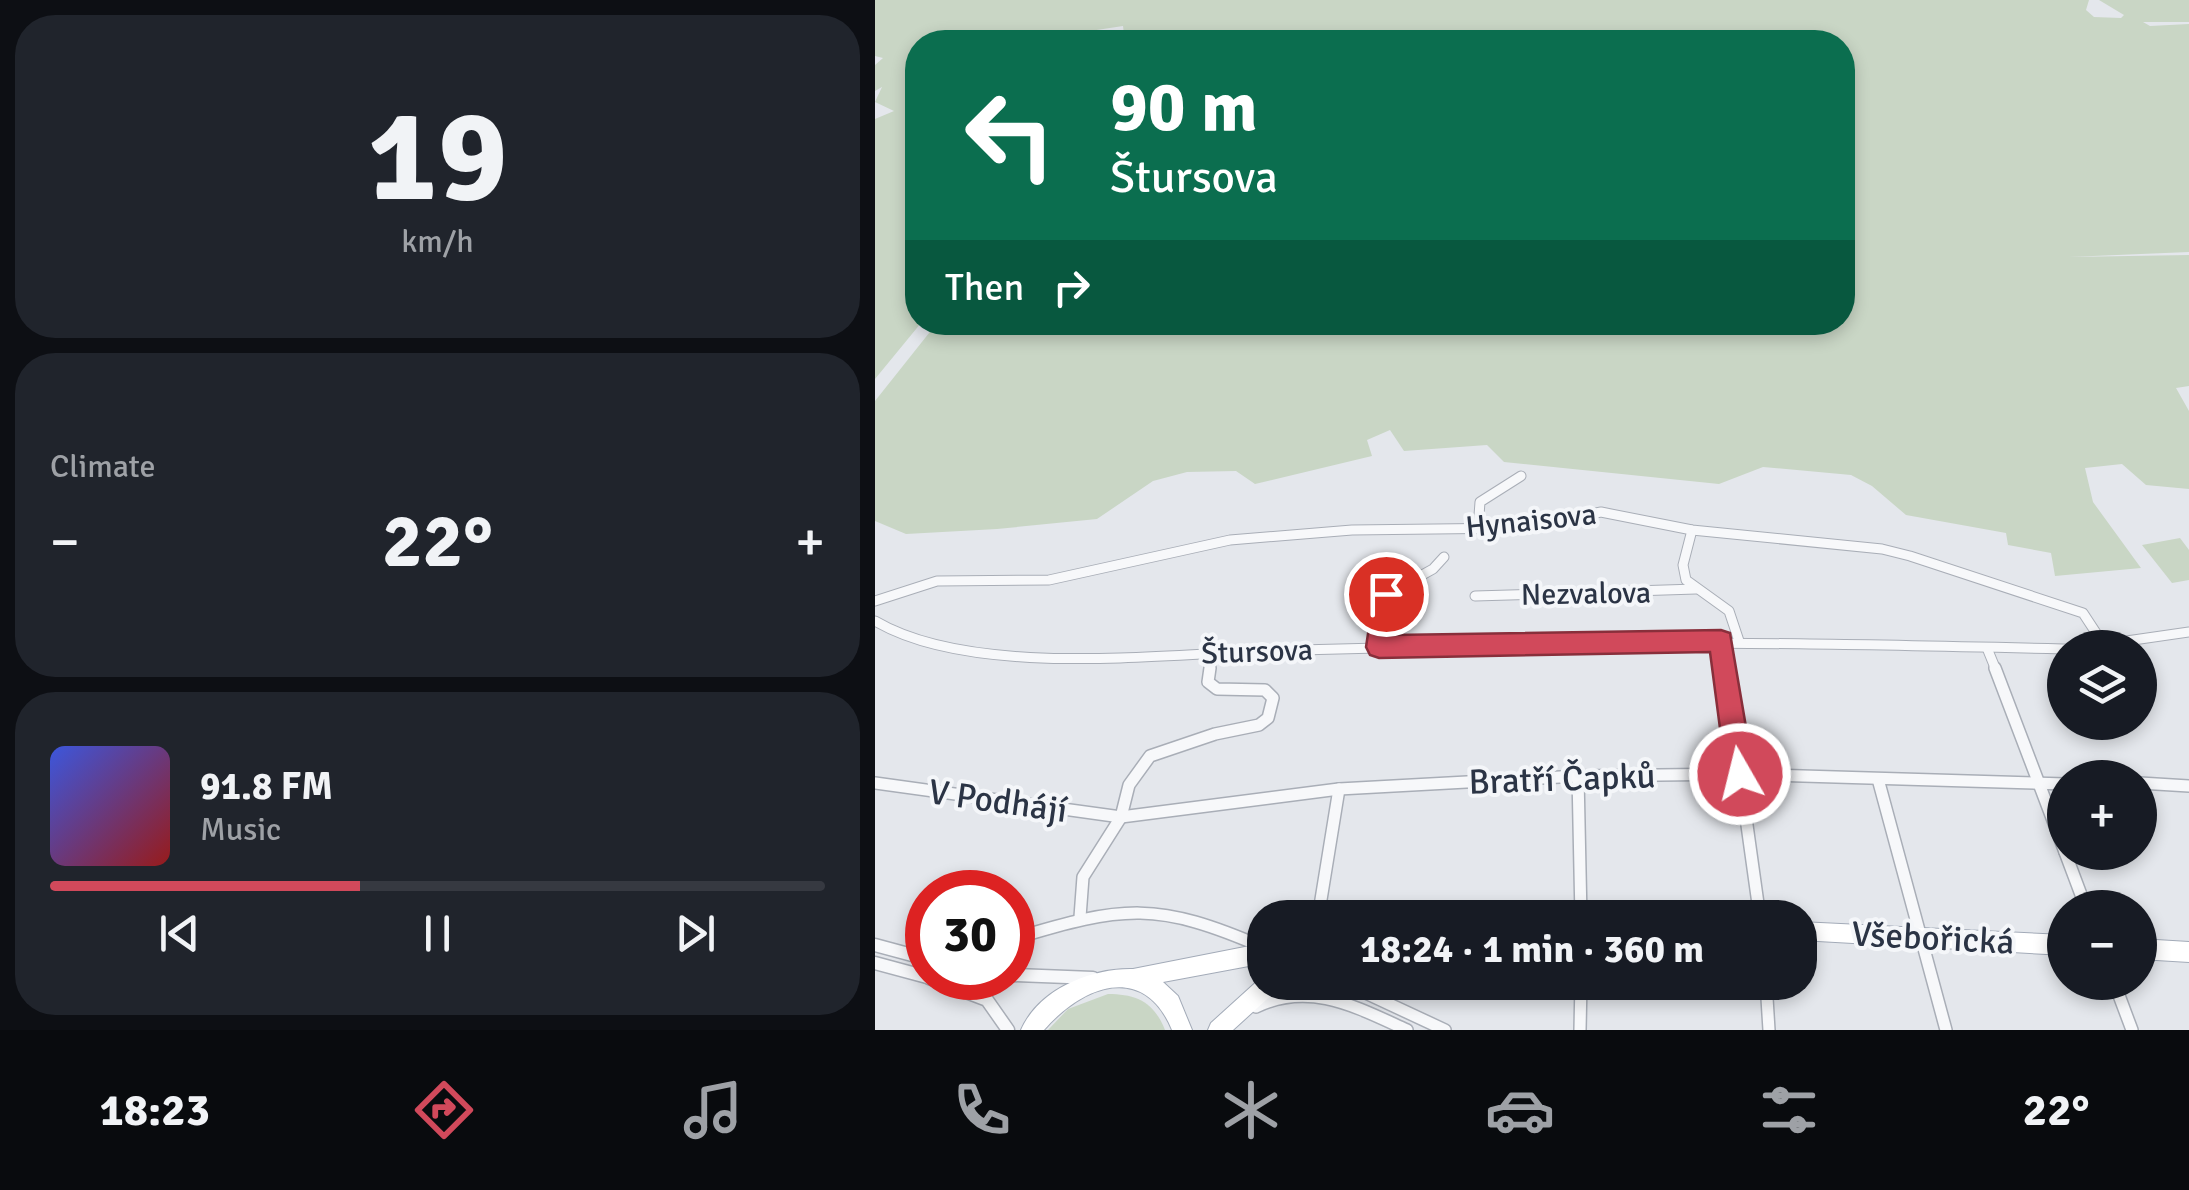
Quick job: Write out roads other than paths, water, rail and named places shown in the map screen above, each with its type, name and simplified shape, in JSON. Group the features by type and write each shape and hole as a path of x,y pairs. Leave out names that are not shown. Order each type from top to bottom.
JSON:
{"main road":[{"name":"Všebořická","path":"1817,931 2047,944"},
{"path":"2157,950 2189,952"},
{"path":"1031,1030 1059,1000 1104,978 1131,978 1247,954"},
{"path":"1131,978 1160,990 1172,1004 1182,1030"},
{"path":"1219,1030 1252,1000"}],"street":[{"path":"1478,529 1480,502 1521,476"},
{"name":"Hynaisova","path":"875,601 937,582 1049,580 1231,540 1352,530 1517,528 1601,512 1692,530 1882,549 2067,606 2083,613 2094,630"},
{"name":"Nezvalova","path":"1692,530 1683,569 1696,590 1732,610 1739,640"},
{"path":"1379,647 1386,594 1433,569 1444,557"},
{"name":"Nezvalova","path":"1475,596 1696,590"},
{"name":"Štursova","path":"875,621 885,630 909,637 1021,656 1071,658 1739,640 2047,648"},
{"path":"2157,637 2189,632"},
{"path":"1721,641 1758,900"},
{"path":"1987,648 2047,806"},
{"path":"1080,917 1083,878 1121,817 1129,785 1150,756 1215,734 1259,725 1269,718 1273,698 1265,690 1217,689 1208,682 1212,654"},
{"name":"Bratří Čapků","path":"1121,817 1339,789 1578,776 1740,774 2047,785"},
{"path":"1578,776 1581,900"},
{"path":"1879,778 1946,1030"},
{"name":"V Podhájí","path":"875,783 1121,817"},
{"path":"2157,784 2189,786"},
{"path":"1321,900 1339,789"},
{"path":"1035,932 1080,917 1148,910 1211,923 1247,941"},
{"path":"875,945 905,953"},
{"path":"901,952 905,952"},
{"path":"875,963 905,971"},
{"path":"1035,976 1104,978"},
{"path":"1219,1030 1261,1003 1297,992 1340,1001 1407,1030"},
{"path":"989,1000 1008,1030"},
{"path":"1381,1000 1445,1030"},
{"path":"1580,1030 1581,1000"},
{"path":"1767,1000 1769,1030"},
{"path":"2121,1000 2132,1030"}]}
